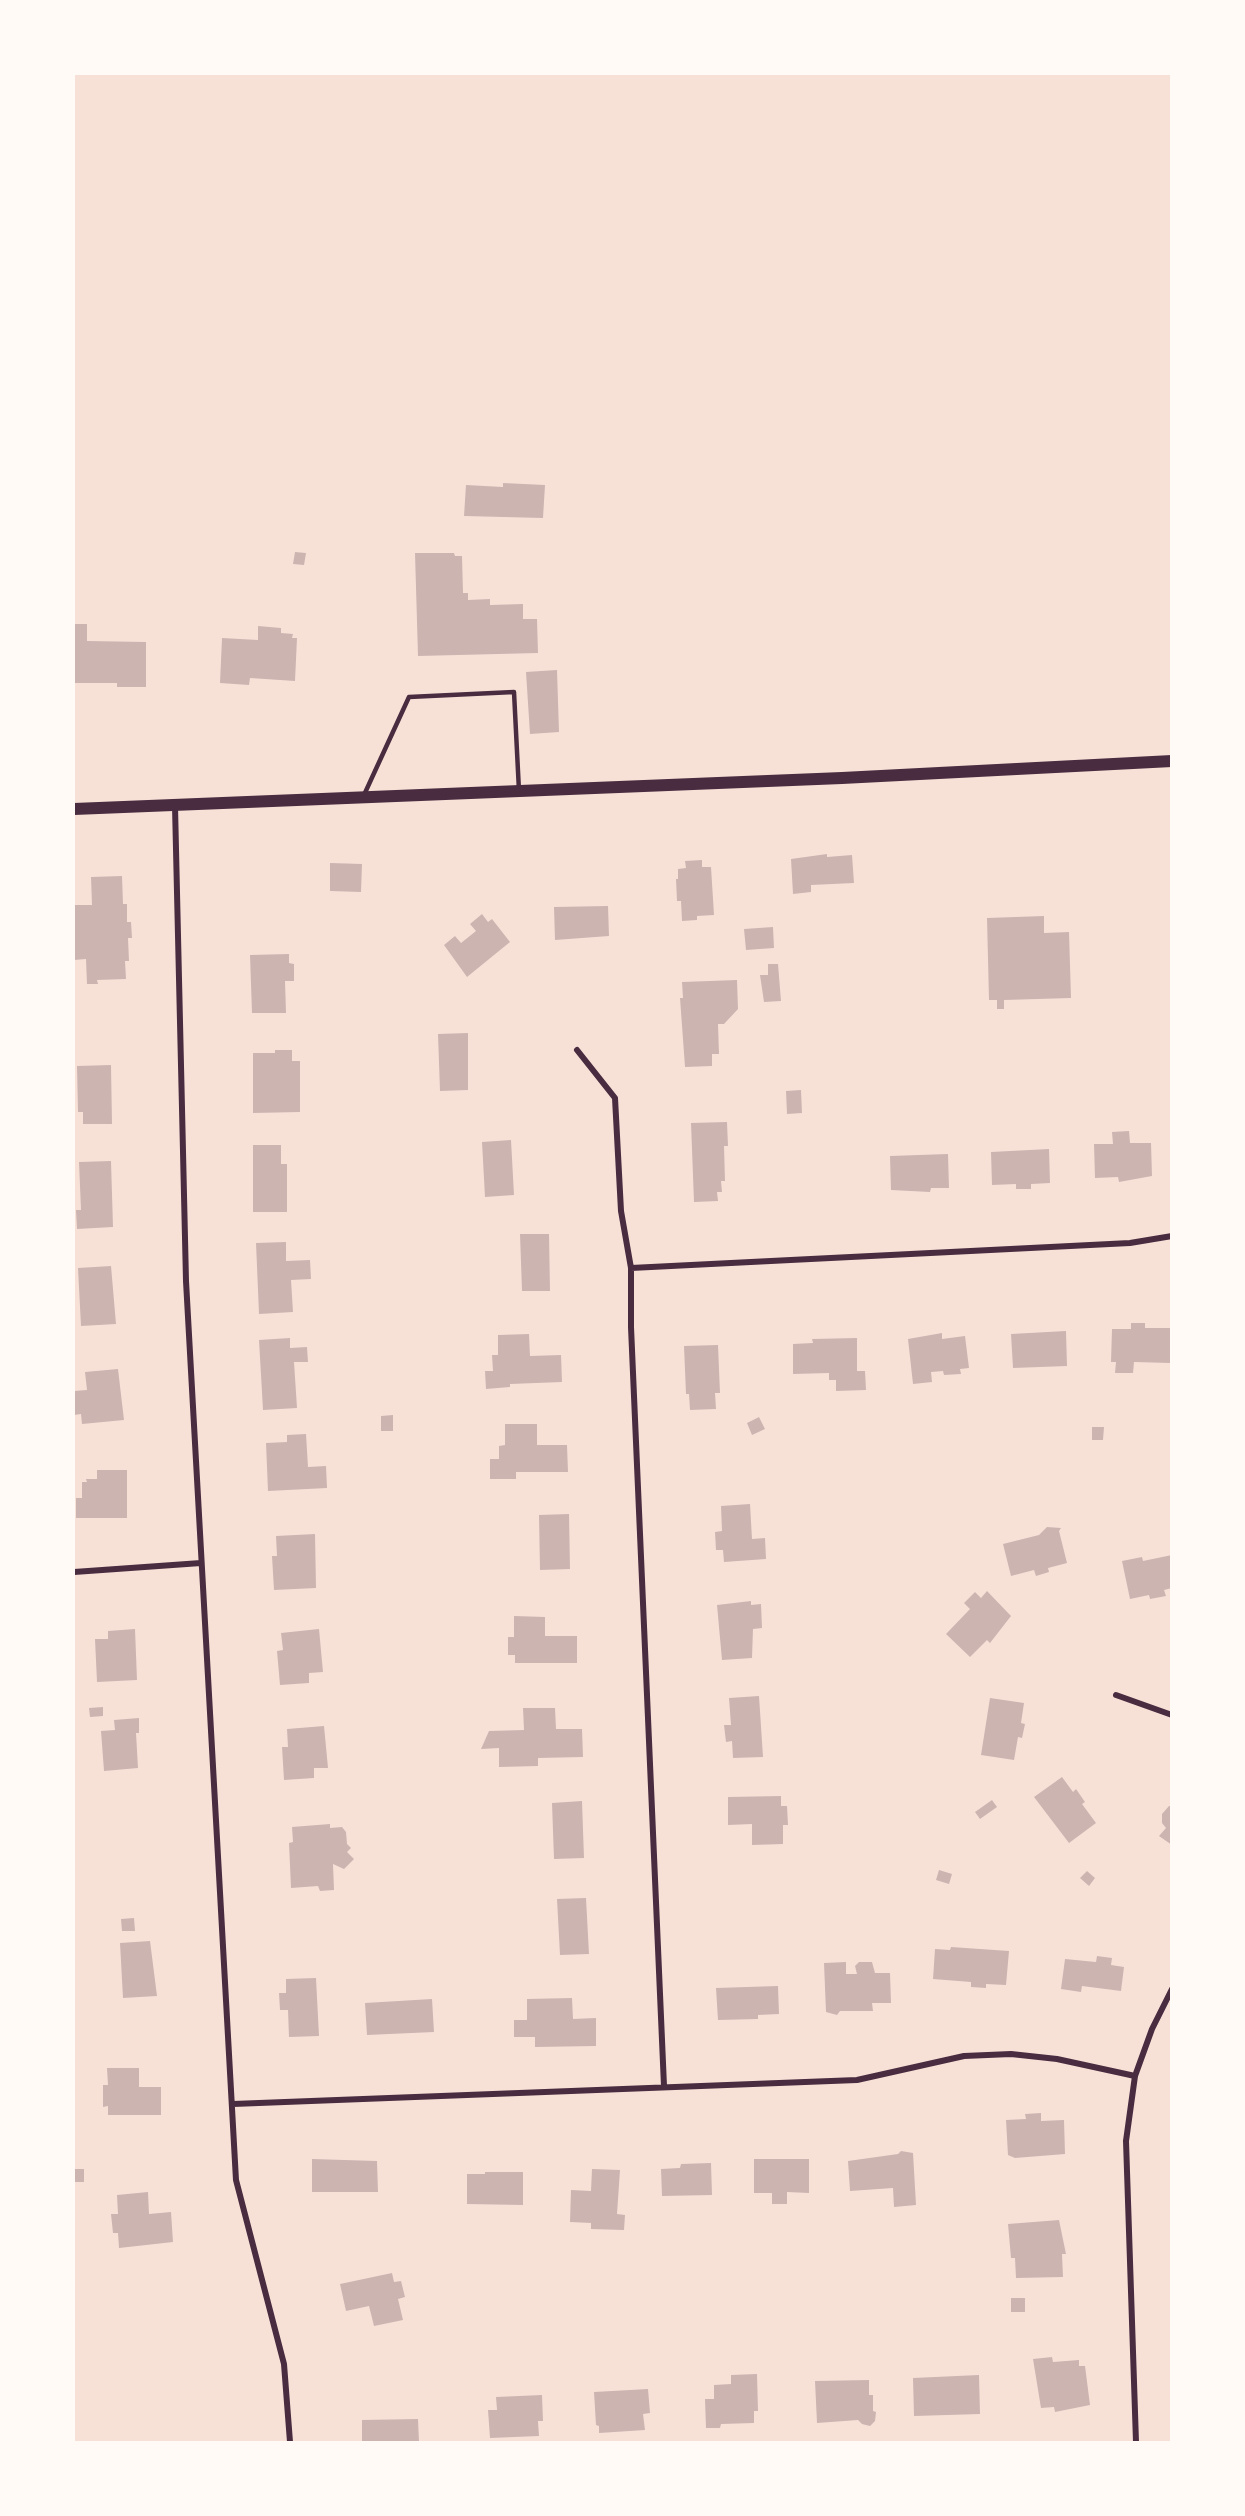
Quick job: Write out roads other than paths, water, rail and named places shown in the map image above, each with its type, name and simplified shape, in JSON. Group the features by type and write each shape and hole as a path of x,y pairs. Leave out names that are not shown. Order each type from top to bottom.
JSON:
{"main road":[{"path":"74,809 1172,761"}],"street":[{"path":"175,806 186,1281 236,2180 284,2364 290,2442"},
{"path":"577,1050 615,1098 621,1211 631,1268 631,1327 664,2086"},
{"path":"631,1268 1130,1243 1172,1236"},
{"path":"74,1572 201,1563"},
{"path":"1116,1695 1172,1715"},
{"path":"1136,2442 1126,2141 1135,2076 1152,2029 1172,1989"},
{"path":"233,2104 857,2080 964,2056 1011,2054 1057,2059 1135,2076"}],"lane":[{"path":"363,798 409,697 514,692 519,791"}]}
